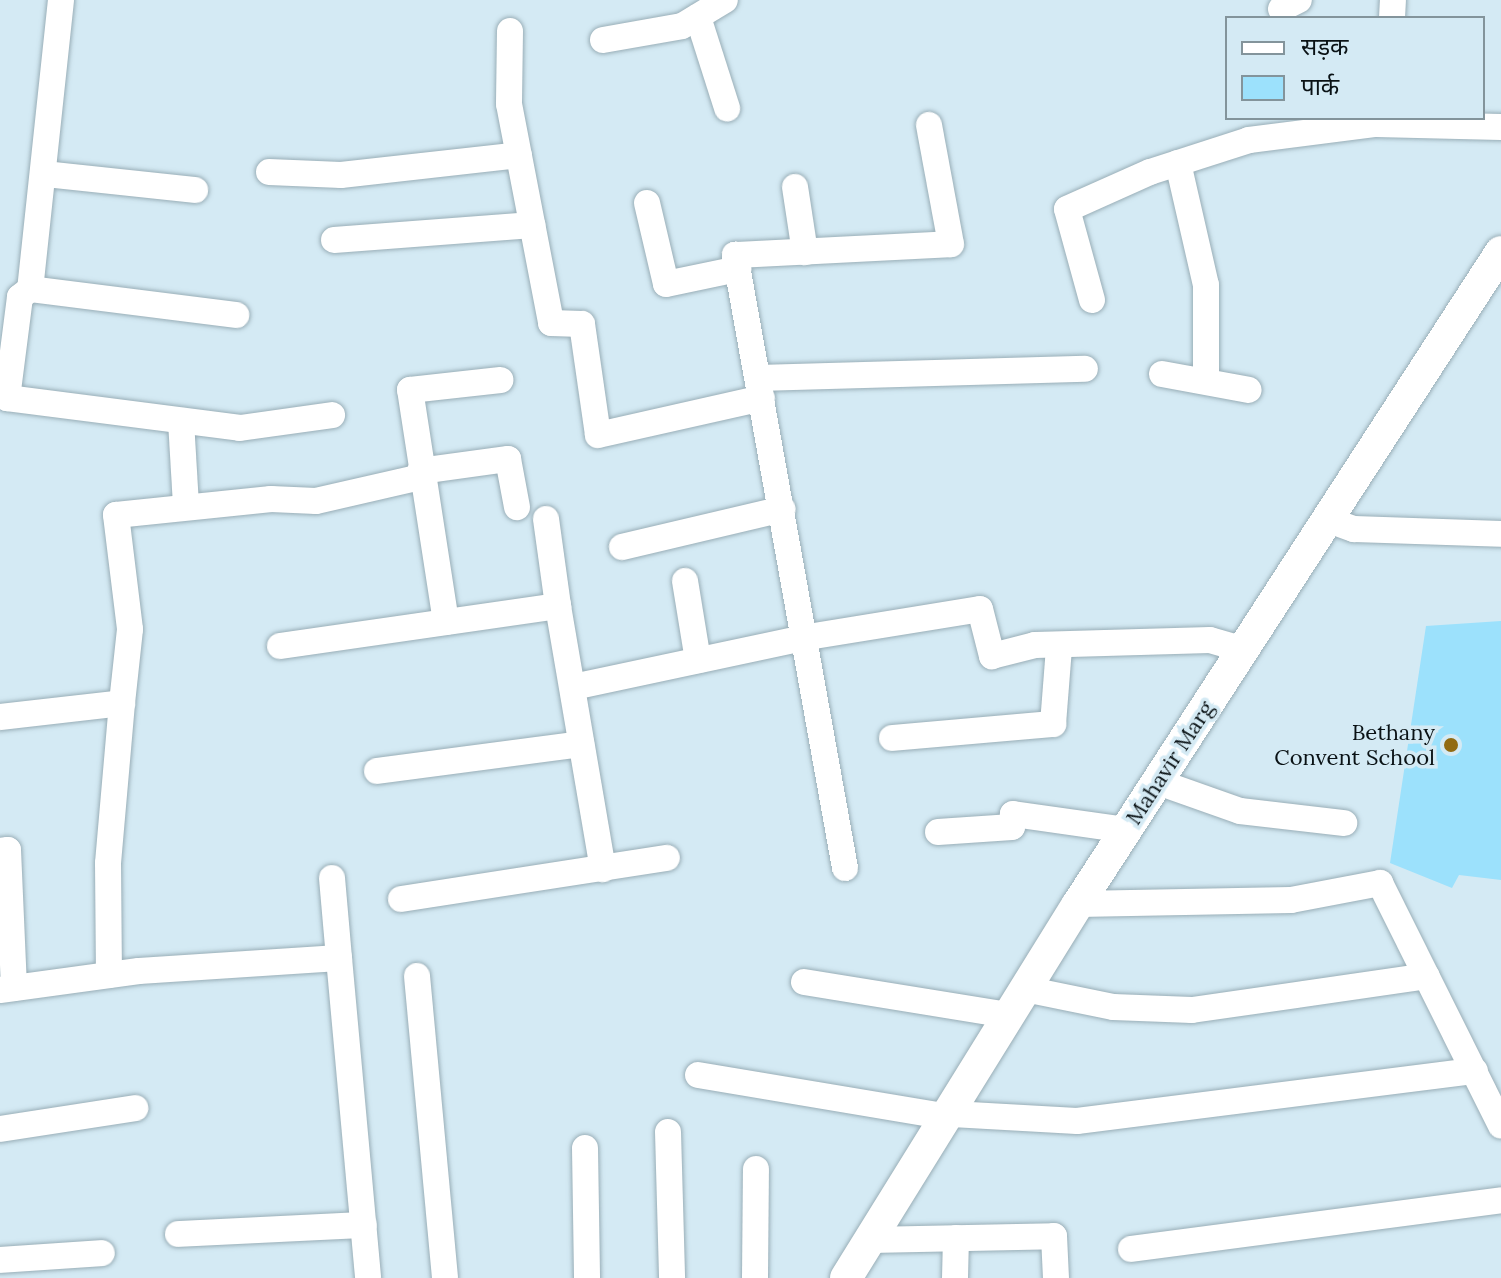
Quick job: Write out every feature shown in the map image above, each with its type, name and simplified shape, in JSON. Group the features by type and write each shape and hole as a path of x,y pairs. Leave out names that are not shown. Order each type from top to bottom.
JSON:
{"street":[{"path":"61,0 45,174 16,303 7,398 240,428 332,415"},
{"path":"603,40 653,36 698,17 725,0"},
{"path":"698,17 727,108"},
{"path":"510,31 509,104 551,323 582,324 598,435 760,388 1085,369"},
{"path":"1092,300 1067,209 1178,163 1294,126 1385,122 1501,127"},
{"path":"845,868 824,773 808,637 735,255 951,244 929,125"},
{"path":"269,172 341,175 519,155"},
{"path":"1178,163 1206,285 1206,381"},
{"path":"45,174 195,190"},
{"path":"795,187 805,252"},
{"path":"647,203 666,284 738,269"},
{"path":"334,240 532,225"},
{"name":"Mahavir Marg","path":"846,1278 951,1116 1016,1002 1078,904 1501,252"},
{"path":"16,303 236,315"},
{"path":"1162,374 1249,390"},
{"path":"446,622 420,474 410,390 500,380"},
{"path":"181,421 186,506"},
{"path":"109,975 108,863 130,629 116,515 186,506 316,501 420,474 508,459 517,507"},
{"path":"622,547 783,509"},
{"path":"546,519 603,869"},
{"path":"1326,519 1354,529 1501,534"},
{"path":"685,581 698,660"},
{"path":"280,646 558,606"},
{"path":"573,687 808,637 980,609 992,656 1059,647 1210,640 1244,650"},
{"path":"892,738 1053,724 1059,647"},
{"path":"0,717 122,703"},
{"path":"377,771 581,744"},
{"path":"1158,782 1240,811 1344,823"},
{"path":"938,832 1012,827 1013,814 1127,830"},
{"path":"0,851 8,850 7,989 109,975 339,958"},
{"path":"401,899 667,858"},
{"path":"332,878 368,1278"},
{"path":"1078,904 1291,900 1380,883 1501,1126"},
{"path":"417,976 445,1278"},
{"path":"804,982 1016,1002 1192,1010 1427,976"},
{"path":"698,1075 951,1116 1077,1121 1475,1071"},
{"path":"0,1129 135,1108"},
{"path":"668,1132 672,1278"},
{"path":"585,1148 587,1278"},
{"path":"755,1278 756,1169"},
{"path":"1131,1249 1501,1200"},
{"path":"178,1234 364,1225"},
{"path":"870,1240 1054,1236 1056,1278"},
{"path":"955,1278 956,1238"},
{"path":"0,1260 102,1253"}],"green space":[{"name":"Bethany Convent School","path":"1501,621 1501,880 1459,875 1452,888 1390,863 1426,626"}],"place":[{"name":"Bethany Convent School","path":"1451,745"}]}
